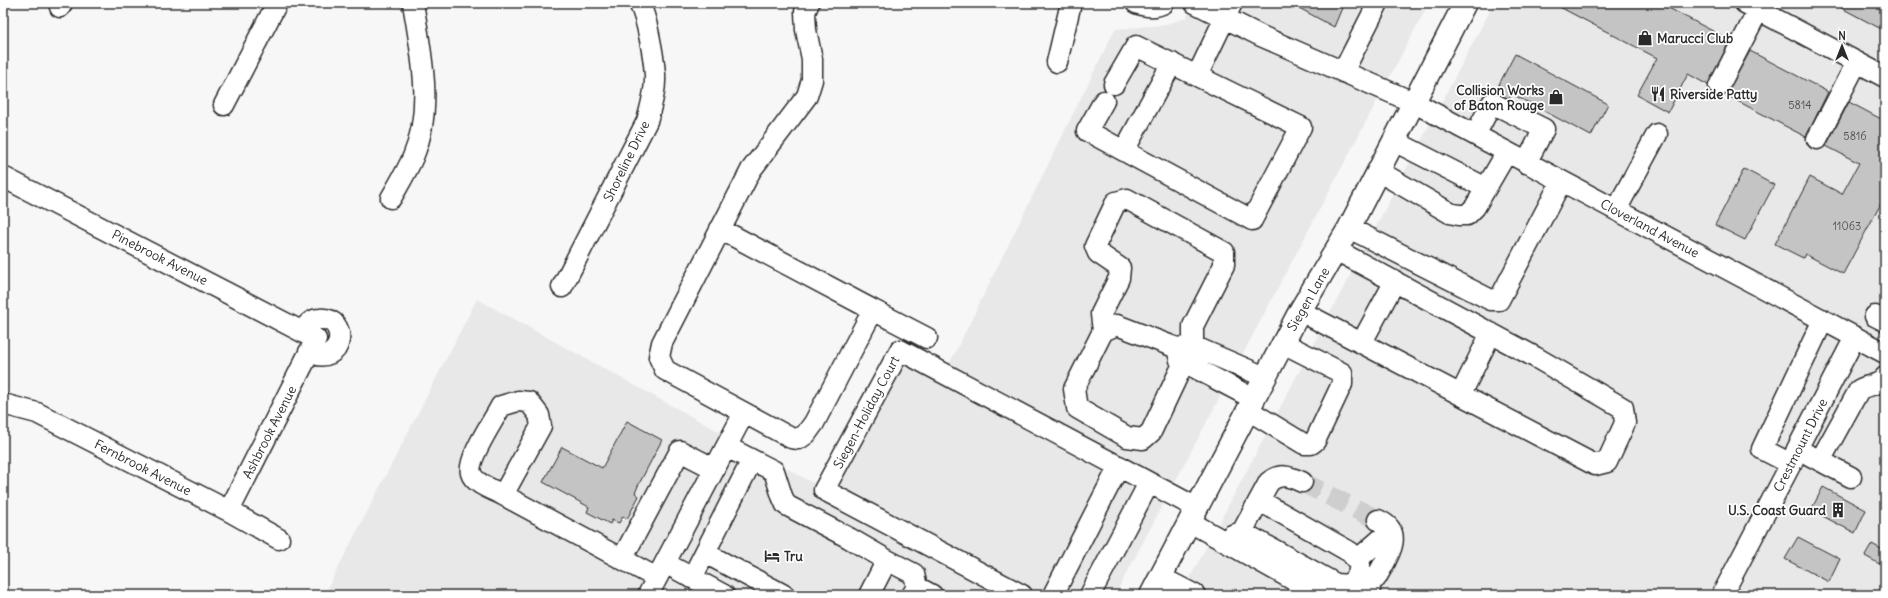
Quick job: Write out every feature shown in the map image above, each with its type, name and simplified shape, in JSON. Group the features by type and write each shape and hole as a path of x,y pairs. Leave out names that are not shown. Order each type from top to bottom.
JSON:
{"main road":[{"name":"Siegen Lane","path":"1155,586 1300,311 1348,228 1465,3"}],"street":[{"path":"224,105 277,3"},
{"path":"392,198 414,156 422,126 425,91 413,3"},
{"name":"Shoreline Drive","path":"562,287 647,121 653,96 655,76 647,29 639,3"},
{"path":"809,3 805,12 806,30 812,59 812,80 807,96 751,170 662,343 659,357 665,370 791,438 799,439 806,434 814,423 873,310"},
{"path":"1057,62 1071,3"},
{"path":"1136,3 1145,7 1154,7 1164,3"},
{"name":"Cloverland Avenue","path":"1195,3 1228,10 1261,36 1414,103 1885,353"},
{"path":"1343,72 1378,3"},
{"path":"1719,86 1755,5 1885,77"},
{"path":"1197,76 1228,10"},
{"path":"1104,101 1088,131 1252,220 1301,127 1136,46 1114,84"},
{"path":"1817,139 1857,62"},
{"path":"1125,150 1172,63"},
{"path":"1475,135 1492,103 1544,129 1526,163"},
{"path":"1616,210 1657,134"},
{"path":"1394,141 1486,188"},
{"path":"1378,171 1450,213 1467,215 1475,207 1507,152"},
{"name":"Pinebrook Avenue","path":"3,177 309,341"},
{"path":"1348,228 1491,300 1499,300 1561,182"},
{"path":"1127,199 1224,252 1224,265 1193,326 1185,352 1151,432 1143,439 1126,437 1077,408 1074,389 1103,331 1101,314 1119,278 1120,268 1098,253 1095,246 1116,202 1127,199"},
{"path":"720,229 927,338"},
{"path":"1300,311 1362,342 1595,465 1607,462 1625,423 1623,408 1491,333 1336,250"},
{"path":"1362,342 1395,281"},
{"path":"1823,320 1762,449 1820,461 1851,477"},
{"path":"1103,331 1117,325 1185,352 1265,377"},
{"path":"1461,394 1491,333"},
{"name":"Crestmount Drive","path":"1722,595 1855,336"},
{"name":"Ashbrook Avenue","path":"229,511 309,341"},
{"path":"1185,352 1304,444 1311,444 1315,441 1342,384 1342,373 1284,343"},
{"name":"Siegen-Holiday Court","path":"1022,595 824,490 900,350 1119,466 1149,483 1193,515 1234,537"},
{"path":"1820,461 1858,390 1863,387 1878,384 1885,377"},
{"name":"Fernbrook Avenue","path":"3,404 37,413 229,511 279,539"},
{"path":"657,579 744,413"},
{"path":"727,447 774,471 786,505 914,574 920,592"},
{"path":"622,559 680,451 715,469"},
{"path":"696,585 705,553 752,460"},
{"path":"1053,595 1119,466"},
{"path":"1234,537 1260,501 1268,482 1276,476 1292,477 1302,482"},
{"path":"1090,595 1149,483"},
{"path":"503,495 657,579 696,585 724,595"},
{"path":"1234,537 1336,584 1350,585 1358,575 1360,564 1350,552 1260,501"},
{"path":"1357,560 1384,526 1394,539 1393,546 1371,587"},
{"path":"1234,537 1320,595"},
{"path":"705,553 784,595"},
{"path":"869,595 887,560"},
{"path":"1155,586 1195,595"}],"shaded area":[{"path":"1194,3 1429,3 1115,595 324,595 477,299 824,489 900,350 945,373 1115,29 1163,25 1186,18"},
{"path":"1494,3 1885,3 1885,595 1181,595"}],"building":[{"path":"1290,3 1344,3 1334,27"},
{"path":"1552,3 1659,3 1730,40 1708,85 1688,74 1668,112 1637,95 1657,58"},
{"path":"1832,3 1885,3 1885,31"},
{"path":"1750,51 1828,92 1806,137 1726,95"},
{"name":"Collision Works of Baton Rouge","path":"1515,54 1608,104 1591,136 1512,94 1509,99 1495,92"},
{"path":"1849,102 1885,121 1885,196 1843,274 1805,254 1803,258 1775,244 1810,177 1842,194 1859,163 1826,146"},
{"path":"1744,169 1774,185 1745,240 1715,225"},
{"path":"627,421 662,440 638,486 635,493 639,496 627,519 623,516 619,523 612,520 610,524 587,512 589,507 543,482 562,447 602,468"},
{"name":"U.S. Coast Guard","path":"1823,487 1866,510 1855,533 1811,510"},
{"name":"U.S. Coast Guard","path":"1798,537 1840,559 1829,582 1785,559"},
{"path":"1872,544 1885,551 1885,567 1865,556"}],"waterway":[{"path":"1879,595 1885,583"}],"tunnel":[{"path":"1302,482 1378,520"}],"place":[{"name":"Marucci Club","path":"1645,38"},
{"name":"Riverside Patty","path":"1658,94"},
{"name":"Collision Works of Baton Rouge","path":"1556,97"},
{"name":"U.S. Coast Guard","path":"1838,510"},
{"name":"Tru","path":"772,556"}]}
